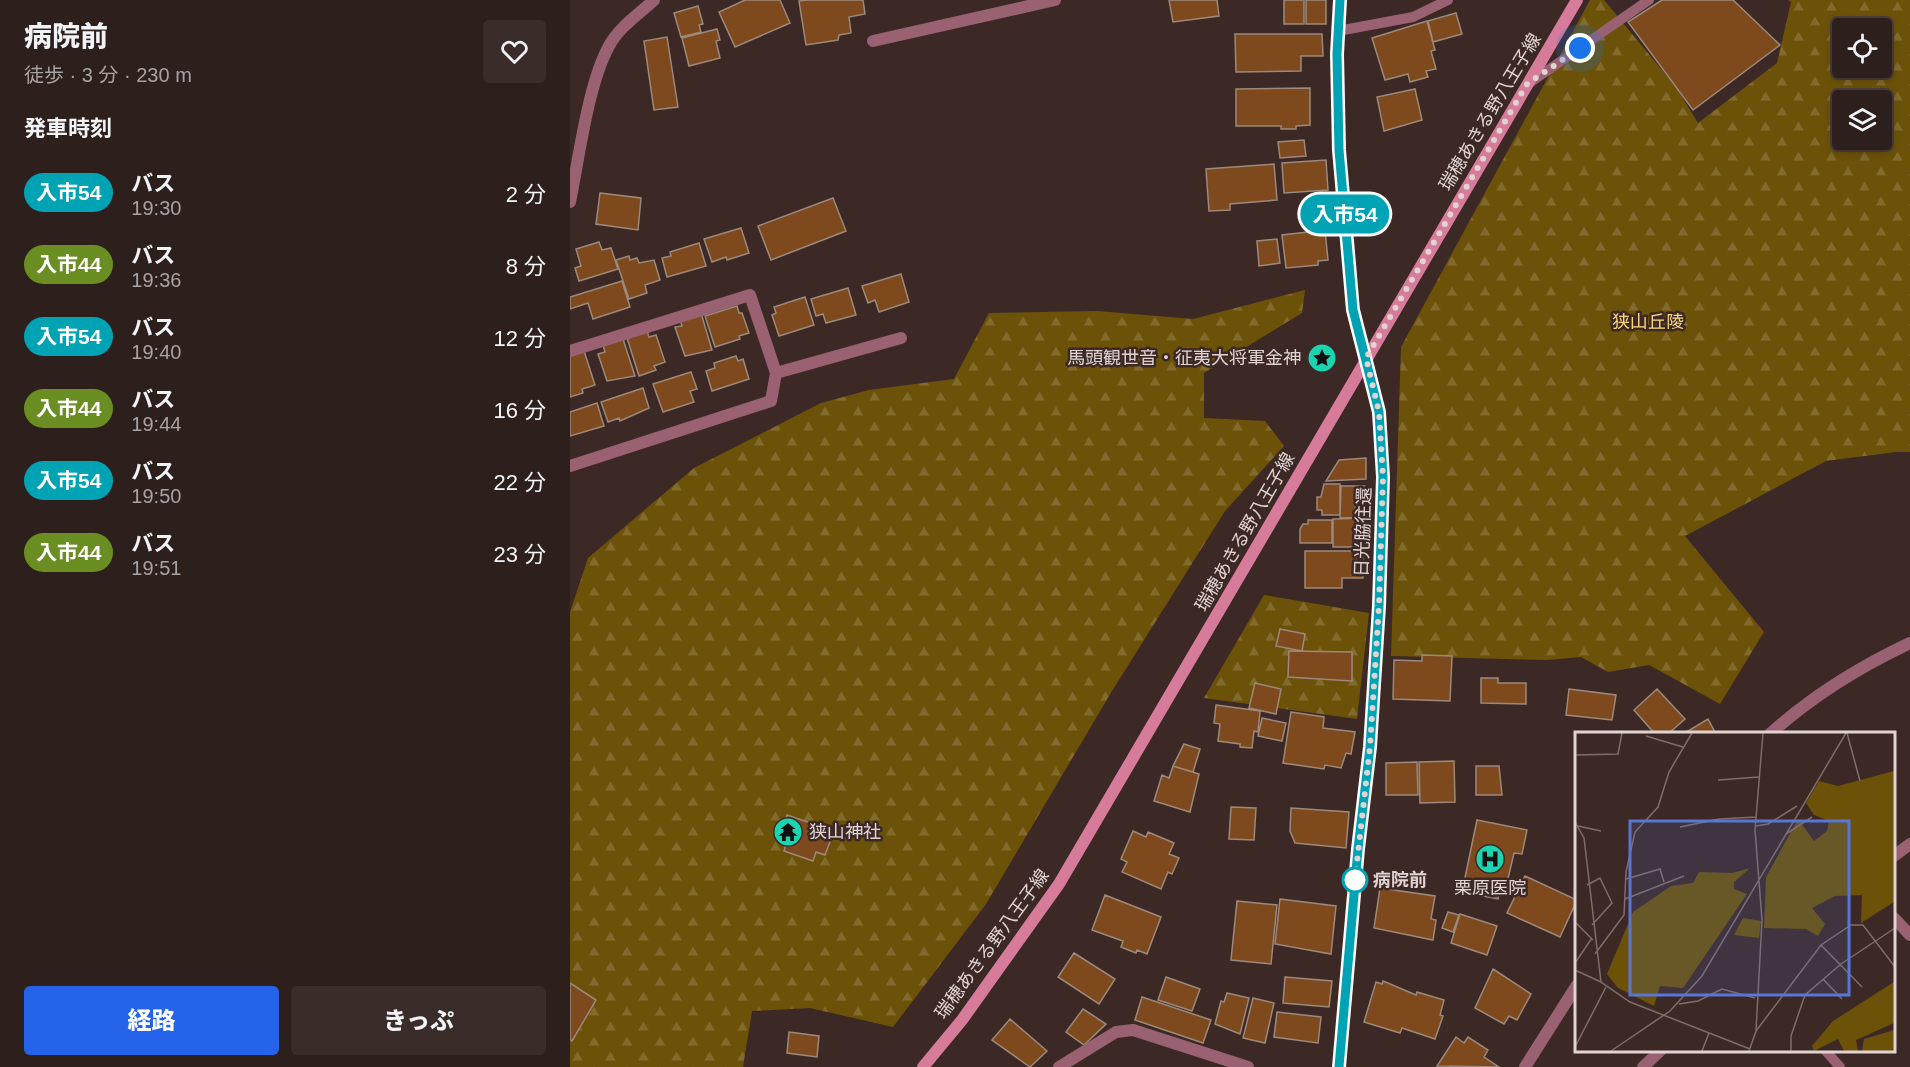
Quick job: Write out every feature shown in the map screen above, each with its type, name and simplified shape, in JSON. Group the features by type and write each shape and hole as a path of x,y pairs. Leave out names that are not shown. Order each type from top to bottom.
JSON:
{"main road":[{"name":"瑞穂あきる野八王子線","path":"922,1067 976,1001 1059,884 1577,0"}],"street":[{"path":"570,202 598,70 609,44 654,0"},
{"path":"873,41 1056,0"},
{"name":"日光脇往還","path":"1339,1067 1358,849 1370,747 1379,594 1381,455 1379,412 1353,310 1342,184 1338,31 1340,0"},
{"path":"570,351 750,295 776,372 771,401 570,466"},
{"path":"776,372 901,338"},
{"path":"1772,732 1826,689 1872,661 1910,643"},
{"path":"1895,855 1910,844"},
{"path":"1895,920 1910,935"},
{"path":"1525,1067 1575,988"},
{"path":"1059,1067 1116,1032 1133,1030 1248,1067"},
{"path":"1643,1067 1659,1052"}],"lane":[{"path":"1338,31 1413,17 1448,0"},
{"path":"1527,84 1649,0"},
{"path":"1827,1052 1840,1067"}],"green space":[{"name":"狭山丘陵","path":"1590,0 1604,0 1676,87 1698,123 1777,63 1791,2 1788,0 1910,0 1910,452 1826,461 1685,536 1764,632 1720,704 1649,665 1608,672 1581,657 1547,660 1391,656 1401,347"},
{"path":"1305,290 1302,313 1204,373 1204,418 1265,421 1284,446 1225,511 1112,691 986,904 893,1027 810,1008 752,1011 743,1067 570,1067 570,612 588,558 694,468 821,403 869,390 954,379 989,313 1097,311 1193,319"},
{"path":"1264,595 1369,613 1357,719 1204,698"}],"building":[{"path":"745,0 780,0 790,23 735,47 719,12"},
{"path":"863,0 865,14 849,17 851,33 839,35 838,40 806,45 799,1"},
{"path":"1169,0 1217,0 1219,16 1173,22"},
{"path":"1284,0 1304,0 1304,24 1284,24"},
{"path":"1306,0 1326,0 1326,24 1306,24"},
{"path":"1662,0 1733,0 1780,45 1693,110 1628,22"},
{"path":"698,6 703,24 699,25 701,32 681,37 674,13"},
{"path":"1456,13 1462,34 1433,42 1428,21"},
{"path":"1427,21 1435,50 1431,51 1436,69 1426,71 1428,77 1410,82 1408,74 1385,80 1372,38"},
{"path":"717,29 720,40 716,41 720,58 689,66 682,38"},
{"path":"1235,34 1322,34 1323,56 1301,56 1301,71 1236,72"},
{"path":"667,37 678,107 654,110 644,41"},
{"path":"1310,88 1310,125 1296,126 1296,129 1281,129 1281,126 1236,126 1236,89"},
{"path":"1415,89 1422,120 1384,131 1377,97"},
{"path":"1304,140 1306,156 1280,158 1278,142"},
{"path":"1326,160 1328,190 1284,193 1282,163"},
{"path":"1274,164 1277,200 1230,204 1230,210 1209,211 1206,169"},
{"path":"600,193 641,198 638,230 596,224"},
{"path":"833,198 846,231 771,260 758,226"},
{"path":"741,228 749,253 712,262 704,239"},
{"path":"1325,230 1328,260 1318,261 1318,265 1286,268 1282,235"},
{"path":"1277,239 1280,263 1259,266 1257,241"},
{"path":"599,242 602,250 611,248 618,269 579,281 575,268 581,266 576,249"},
{"path":"699,243 706,266 667,277 662,258 671,256 670,252"},
{"path":"629,256 630,260 637,258 639,263 654,260 660,280 645,285 647,293 629,299 616,260"},
{"path":"901,274 909,302 879,312 875,300 868,303 862,286"},
{"path":"622,281 630,307 593,319 588,303 570,309 570,297"},
{"path":"848,288 856,315 826,323 823,314 816,316 811,299"},
{"path":"805,297 814,325 779,336 772,315 776,313 774,307"},
{"path":"737,306 749,333 739,336 740,339 715,347 705,316"},
{"path":"701,313 712,350 685,356 675,327 682,326 680,319"},
{"path":"647,331 649,337 656,335 665,362 654,366 656,370 639,376 627,338"},
{"path":"623,339 635,376 607,381 598,354 605,352 603,345"},
{"path":"584,351 595,385 582,389 583,393 570,397 570,355"},
{"path":"736,356 738,361 743,359 749,379 712,391 706,371 715,368 714,363"},
{"path":"691,372 697,389 690,391 694,402 663,412 653,384"},
{"path":"643,388 649,408 620,421 619,418 608,422 601,402"},
{"path":"597,403 604,426 570,436 570,412"},
{"path":"1366,458 1366,479 1326,481 1339,460"},
{"path":"1324,484 1340,484 1340,515 1322,515 1322,510 1317,510 1317,497 1321,497"},
{"path":"1341,486 1365,486 1365,508 1355,508 1355,518 1340,518"},
{"path":"1367,518 1367,547 1333,547 1333,519"},
{"path":"1308,520 1332,520 1332,543 1300,543 1300,529 1303,524 1308,524"},
{"path":"1305,551 1363,551 1363,578 1342,578 1342,588 1305,588"},
{"path":"1280,629 1305,634 1302,651 1276,646"},
{"path":"1289,651 1352,652 1352,681 1288,677"},
{"path":"1422,655 1452,656 1450,701 1393,699 1394,660 1422,661"},
{"path":"1481,678 1498,678 1498,683 1526,683 1526,704 1481,703"},
{"path":"1255,683 1281,689 1276,714 1249,708"},
{"path":"1569,689 1616,695 1612,720 1566,715"},
{"path":"1657,689 1685,719 1670,732 1653,732 1634,710"},
{"path":"1216,705 1260,711 1258,732 1254,731 1252,748 1218,741 1220,724 1214,723"},
{"path":"1291,712 1324,717 1323,728 1355,732 1351,754 1346,753 1341,768 1325,765 1324,769 1283,763"},
{"path":"1262,718 1286,723 1282,741 1258,736"},
{"path":"1708,719 1715,732 1686,732"},
{"path":"1184,744 1200,749 1193,772 1173,766"},
{"path":"1454,761 1455,802 1420,803 1419,762"},
{"path":"1417,762 1418,795 1386,795 1386,763"},
{"path":"1173,766 1199,774 1190,812 1154,801 1162,775 1169,778"},
{"path":"1476,766 1499,766 1502,795 1476,795"},
{"path":"1231,807 1256,808 1254,840 1229,839"},
{"path":"1291,808 1349,812 1346,848 1295,843 1290,831"},
{"path":"787,815 834,831 825,855 816,852 813,861 784,851 787,841 779,838"},
{"path":"1477,820 1527,830 1522,854 1514,853 1506,887 1501,886 1498,899 1462,892"},
{"path":"1133,831 1146,837 1148,832 1174,843 1169,854 1179,858 1172,874 1168,872 1161,889 1122,872 1127,862 1121,859"},
{"path":"1525,876 1575,899 1575,904 1560,937 1507,913"},
{"path":"1380,888 1435,896 1431,919 1436,920 1433,940 1374,928"},
{"path":"1105,895 1161,917 1147,954 1137,950 1136,953 1121,947 1123,941 1092,930"},
{"path":"1280,899 1336,906 1331,954 1275,944"},
{"path":"1237,901 1277,905 1271,964 1231,960"},
{"path":"1448,912 1459,915 1453,932 1442,928"},
{"path":"1460,914 1497,926 1487,955 1451,943"},
{"path":"1074,953 1115,979 1099,1004 1058,977"},
{"path":"1493,969 1531,994 1517,1020 1509,1016 1504,1024 1475,1008"},
{"path":"1166,977 1200,989 1192,1011 1158,1000"},
{"path":"1285,977 1332,981 1329,1007 1283,1003"},
{"path":"1383,981 1416,995 1417,992 1444,1000 1440,1015 1443,1016 1435,1039 1402,1028 1400,1033 1364,1022 1376,982 1382,984"},
{"path":"570,983 596,1000 572,1041 570,1039"},
{"path":"1227,993 1249,998 1240,1034 1215,1024 1221,1001 1224,1002"},
{"path":"1142,997 1211,1020 1203,1043 1135,1020"},
{"path":"1253,998 1274,1003 1265,1043 1243,1038"},
{"path":"1083,1009 1106,1024 1084,1045 1066,1032"},
{"path":"1277,1012 1321,1017 1318,1043 1274,1037"},
{"path":"1010,1019 1047,1051 1030,1067 992,1040"},
{"path":"789,1032 819,1036 817,1057 787,1053"},
{"path":"1456,1037 1464,1043 1468,1037 1488,1050 1484,1057 1499,1067 1437,1066"}],"bus line":[{"name":"入市54","path":"1339,1067 1358,849 1370,747 1379,606 1383,477 1379,412 1353,310 1339,150 1337,54 1340,0"}],"place":[{"name":"馬頭観世音・征夷大将軍金神","path":"1322,358"},
{"name":"狭山神社","path":"788,832"},
{"name":"栗原医院","path":"1490,859"},
{"name":"病院前","path":"1355,880"}],"route":[{"path":"1355,880 1370,747 1379,606 1383,477 1379,412 1366,358 1527,84 1580,48"}]}
